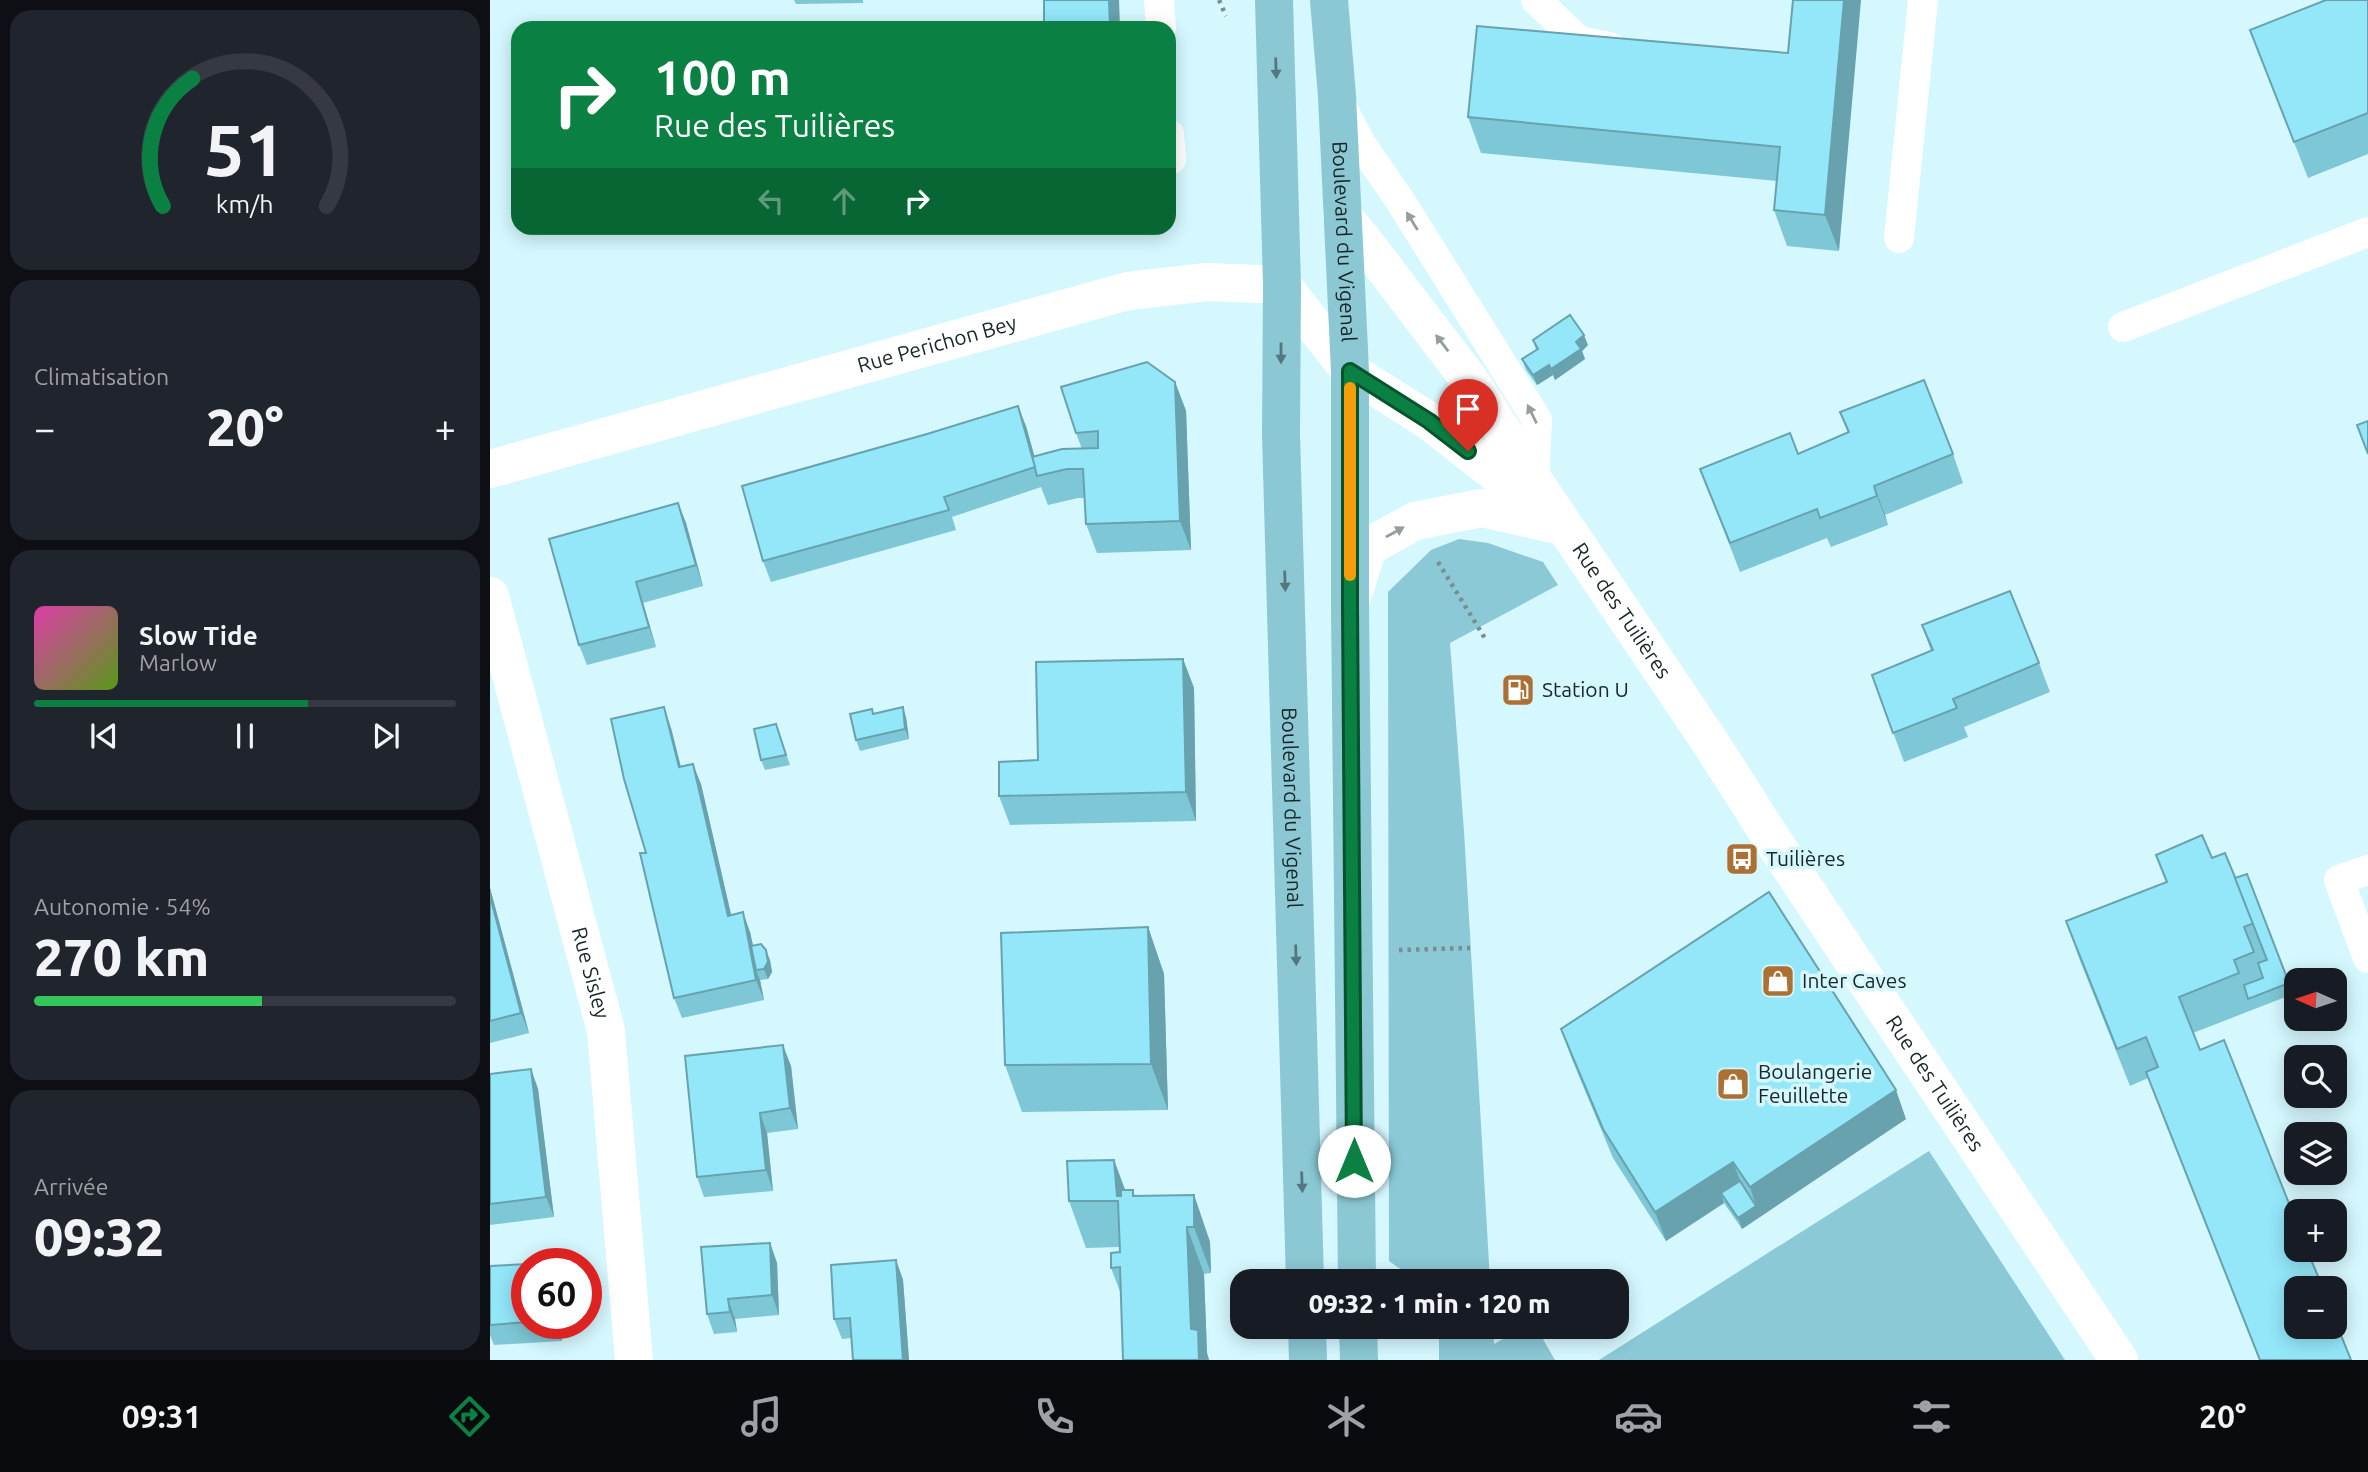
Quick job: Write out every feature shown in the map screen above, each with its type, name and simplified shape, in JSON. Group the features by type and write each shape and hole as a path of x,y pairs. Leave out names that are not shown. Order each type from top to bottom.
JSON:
{"main road":[{"name":"Boulevard du Vigenal","path":"1274,0 1282,285 1281,435 1305,1269"},
{"name":"Boulevard du Vigenal","path":"1329,0 1350,371 1357,1269"},
{"path":"1307,1339 1308,1360"},
{"path":"1358,1339 1359,1360"}],"street":[{"name":"Rue des Tuilières","path":"1342,215 1471,382 1534,481 2119,1360"},
{"name":"Rue Perichon Bey","path":"490,469 1128,290 1207,282 1282,285"},
{"path":"1282,285 1350,371"},
{"name":"Rue des Tuilières","path":"1350,371 1429,421 1565,527"},
{"name":"Rue des Tuilières","path":"1350,606 1368,547 1415,521 1481,508 1565,527"},
{"name":"Rue Sisley","path":"490,596 606,1031 634,1360"}],"lane":[{"path":"1159,0 1160,21"},
{"path":"1536,0 1579,41 1643,52"},
{"path":"1899,238 1923,0"},
{"path":"1336,96 1361,144 1537,420 1534,481"},
{"path":"2123,327 2368,232"},
{"path":"2368,870 2339,880 2368,958"}],"path":[{"path":"1219,0 1226,16"},
{"path":"1433,555 1486,640"},
{"path":"1353,951 1470,948"}],"shaded area":[{"path":"1459,539 1488,543 1543,562 1558,585 1450,643 1464,831 1489,1269 1400,1269 1389,1261 1388,592 1431,550"},
{"path":"1929,1151 2065,1360 1599,1360"},
{"path":"1439,1339 1494,1339 1494,1344 1503,1339 1543,1339 1555,1360 1439,1360"}],"building":[{"path":"1044,0 1109,0 1110,21 1044,21"},
{"path":"1793,0 1844,0 1825,215 1774,210 1780,147 1468,117 1477,26 1788,53"},
{"path":"2326,0 2368,0 2368,113 2294,142 2250,30"},
{"path":"1570,315 1584,335 1576,342 1581,349 1551,369 1549,365 1533,375 1522,359 1538,349 1533,340"},
{"path":"1147,362 1175,382 1180,521 1086,524 1083,469 1067,469 1037,476 1032,457 1062,449 1098,448 1098,431 1076,433 1061,387"},
{"path":"1924,380 1953,454 1874,486 1877,496 1820,518 1817,509 1730,543 1700,469 1790,433 1798,454 1849,432 1840,412"},
{"path":"1018,406 1035,467 944,497 949,510 763,561 742,486"},
{"path":"2368,421 2368,454 2357,425"},
{"path":"678,503 696,565 636,582 649,627 579,645 549,539"},
{"path":"2010,591 2039,663 1953,699 1957,708 1893,733 1872,675 1933,650 1922,625"},
{"path":"1183,659 1186,792 999,796 999,762 1038,760 1036,662"},
{"path":"664,707 679,767 693,764 728,916 743,912 756,980 674,998 640,853 646,853 624,779 611,719"},
{"path":"903,707 905,729 856,740 850,714 872,709 873,714"},
{"path":"776,724 786,755 761,760 754,729"},
{"path":"2202,835 2212,858 2225,853 2254,923 2244,927 2254,952 2234,960 2239,973 2179,997 2200,1050 2224,1040 2287,1199 2284,1199 2284,1262 2312,1262 2318,1276 2284,1276 2284,1339 2342,1339 2351,1360 2260,1360 2146,1072 2158,1067 2146,1037 2117,1049 2066,921 2167,882 2156,855"},
{"path":"2247,874 2284,970 2284,985 2248,999 2244,985 2263,978 2258,963 2267,960 2235,878"},
{"name":"Boulangerie Feuillette","path":"1769,892 1896,1090 1750,1187 1733,1162 1655,1212 1603,1129 1561,1029"},
{"path":"490,896 521,1013 490,1021"},
{"path":"1148,927 1151,1064 1005,1065 1001,933"},
{"path":"761,944 766,950 768,962 764,969 756,970 751,946"},
{"path":"783,1045 790,1108 760,1113 766,1170 697,1177 685,1056"},
{"path":"531,1069 546,1197 490,1204 490,1074"},
{"path":"1114,1160 1117,1196 1121,1196 1121,1190 1133,1190 1133,1196 1194,1195 1194,1227 1187,1227 1191,1329 1198,1330 1199,1360 1123,1360 1120,1267 1111,1268 1111,1253 1120,1252 1118,1201 1069,1201 1067,1161"},
{"path":"1740,1181 1756,1206 1738,1218 1721,1193"},
{"path":"770,1243 772,1295 728,1299 730,1312 707,1314 701,1247"},
{"path":"896,1260 903,1360 853,1360 850,1318 834,1319 831,1265"},
{"path":"511,1265 511,1323 490,1325 490,1266"}],"slow traffic":[{"path":"1350,388 1350,575"}],"place":[{"name":"Station U","path":"1518,690"},
{"name":"Tuilières","path":"1742,859"},
{"name":"Inter Caves","path":"1778,981"},
{"name":"Boulangerie Feuillette","path":"1733,1084"}],"route":[{"path":"1354,1161 1350,371 1429,421 1468,451"}]}
